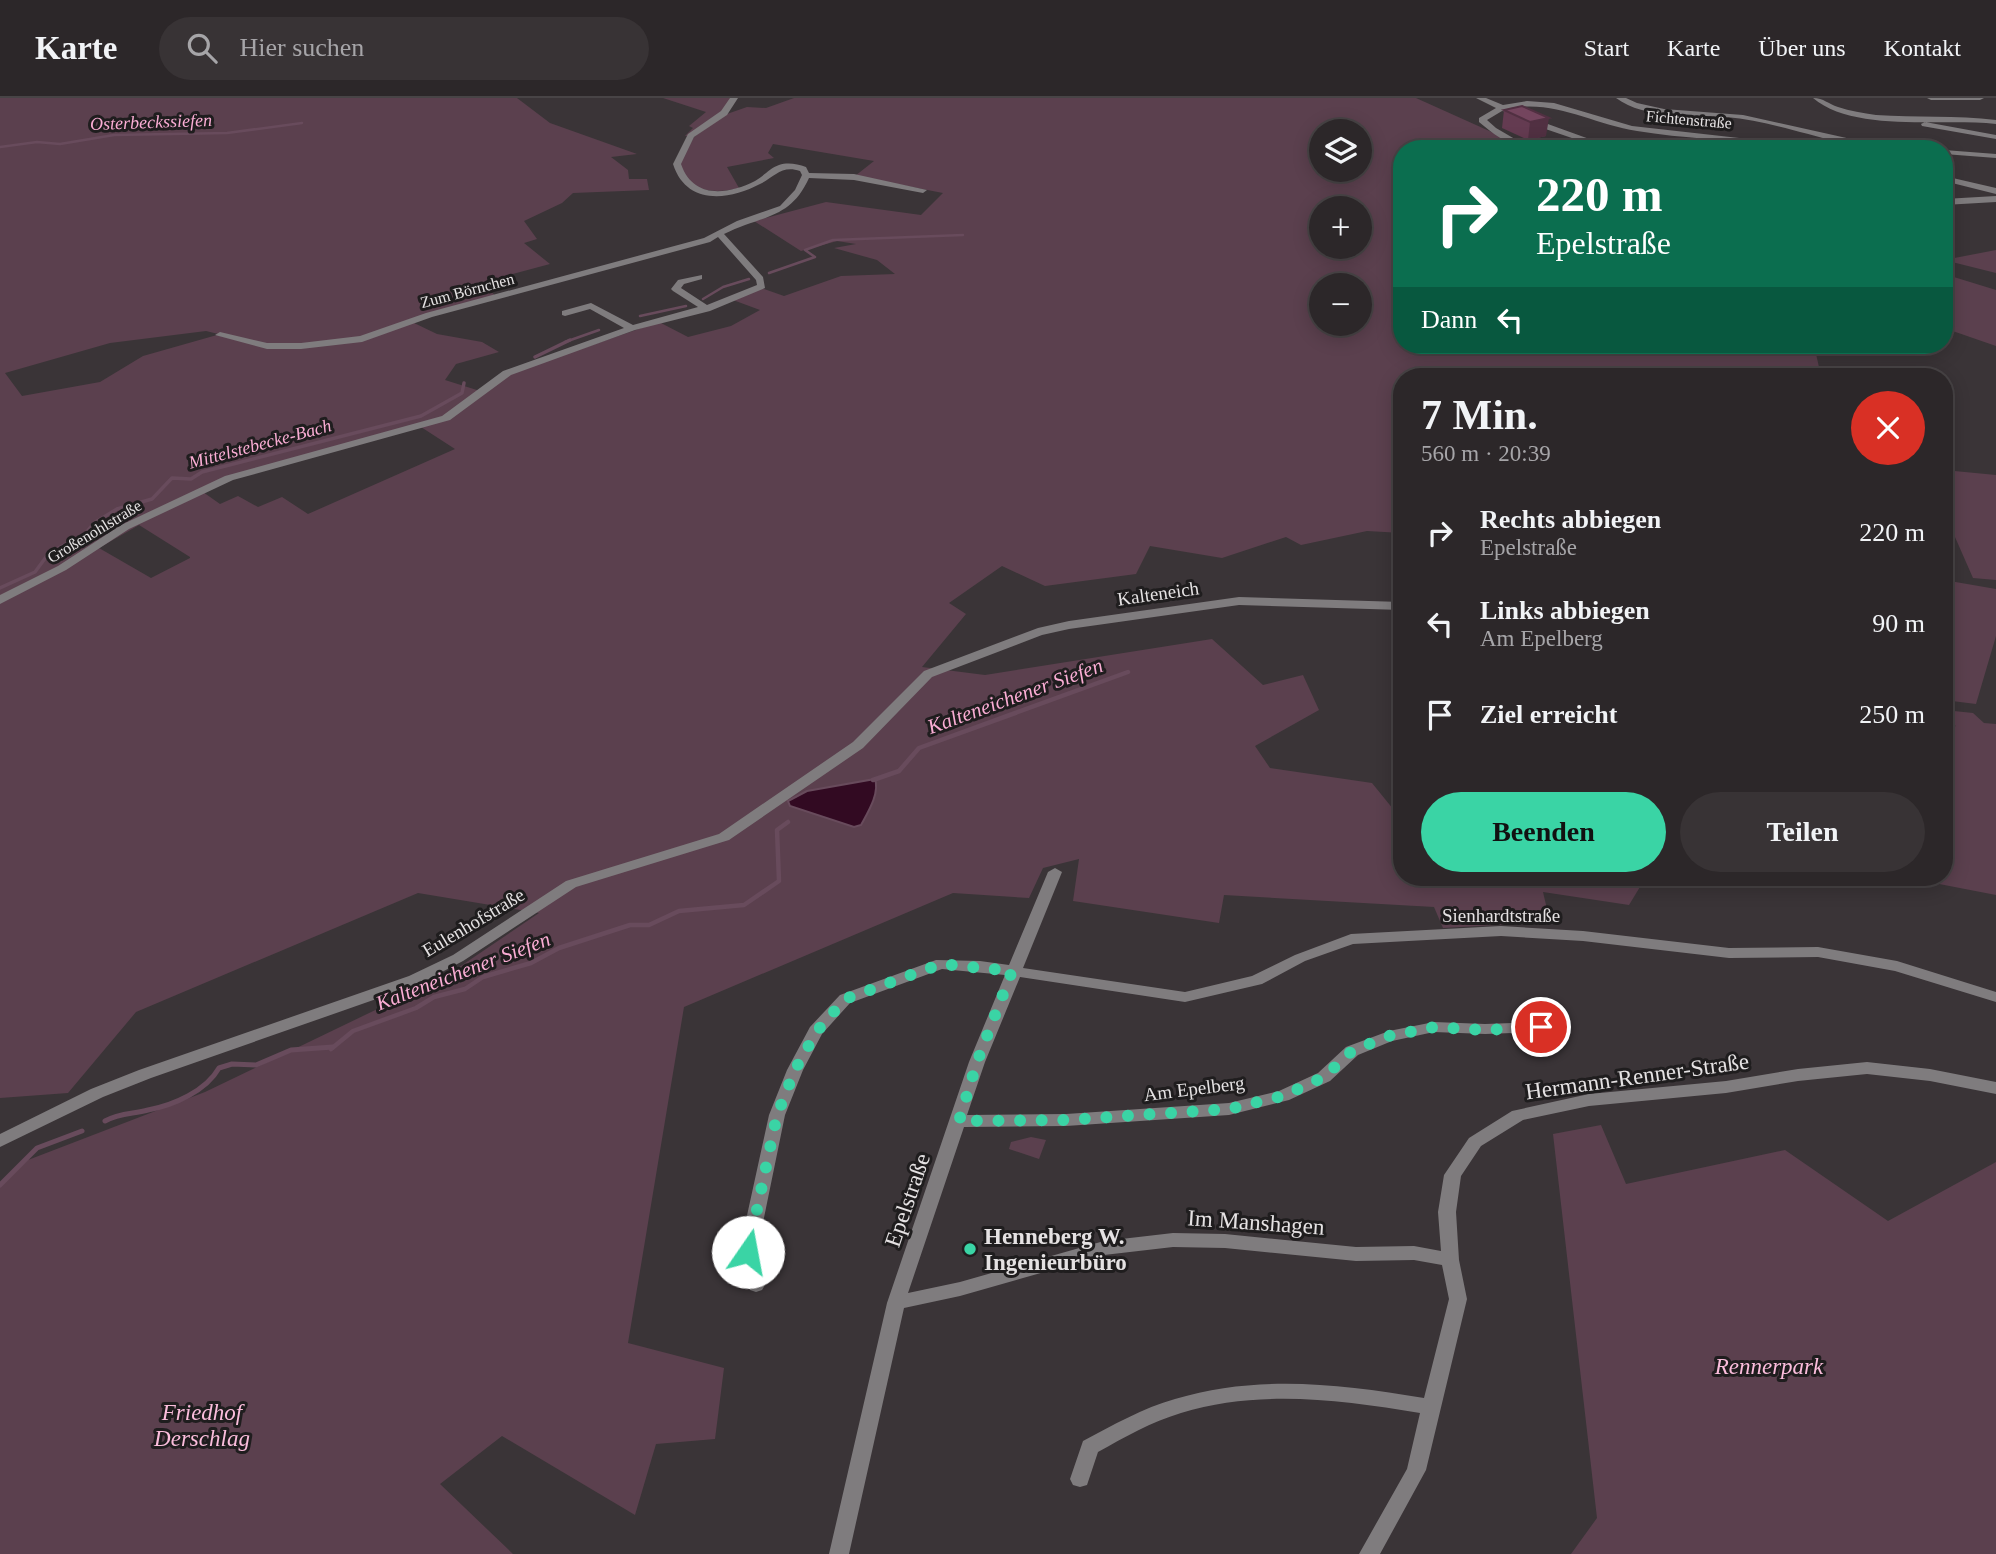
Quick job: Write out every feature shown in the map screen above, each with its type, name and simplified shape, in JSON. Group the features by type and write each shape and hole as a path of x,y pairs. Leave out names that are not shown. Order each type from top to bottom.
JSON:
{"street":[{"path":"734,98 729,107 691,136 677,164 682,176 696,191 710,195 732,192 756,184 784,167 797,167 806,175 854,177 923,190"},
{"path":"1480,98 1544,127 1585,140"},
{"path":"1620,98 1643,107 1741,116 1832,140"},
{"path":"1817,98 1827,107 1853,115 1948,117 1996,122"},
{"path":"1931,98 1980,98"},
{"name":"Fichtenstraße","path":"1503,108 1525,104 1558,105 1631,128 1747,140"},
{"path":"1503,108 1482,120 1484,125 1512,140"},
{"path":"1900,118 1915,123 1996,136"},
{"path":"1953,153 1996,156"},
{"name":"Zum Börnchen","path":"220,335 267,346 301,346 362,339 429,315 681,248 720,234 783,209 797,195 806,175"},
{"path":"1953,180 1996,191"},
{"path":"1953,201 1996,199"},
{"path":"565,313 591,306 632,328 708,309 762,286 760,279 720,234"},
{"path":"699,277 681,282 676,289 708,309"},
{"name":"Großenohlstraße","path":"0,600 28,588 125,527 229,478 446,418 501,376 632,328"},
{"name":"Kalteneich","path":"928,674 1038,632 1137,615 1239,601 1393,606"},
{"name":"Eulenhofstraße","path":"0,1141 97,1093 145,1074 414,980 458,958 571,884 724,837 858,745 928,674"},
{"name":"Epelstraße","path":"839,1554 896,1303 977,1062 1012,971 1055,872"},
{"name":"Sienhardtstraße","path":"756,1285 748,1252 777,1115 795,1070 817,1031 845,999 941,964 1012,971 1185,997 1257,980 1300,958 1351,939 1501,931 1583,936 1729,953 1818,952 1897,966 1996,997"},
{"name":"Am Epelberg","path":"959,1121 1066,1120 1229,1109 1283,1096 1324,1077 1352,1051 1389,1036 1434,1027 1485,1030 1541,1027"},
{"name":"Hermann-Renner-Straße","path":"1369,1554 1416,1470 1458,1299 1450,1260 1447,1212 1453,1175 1475,1142 1518,1115 1589,1100 1727,1087 1867,1068 1930,1075 1996,1088"},
{"name":"Im Manshagen","path":"896,1303 960,1289 1104,1248 1173,1240 1225,1241 1356,1254 1414,1253 1450,1260"},
{"path":"1080,1479 1090,1447 1121,1428 1160,1411 1224,1393 1285,1387 1341,1391 1432,1407"}],"green space":[{"name":"Friedhof Derschlag","path":"0,98 517,98 550,123 637,154 611,157 628,170 629,179 647,179 649,190 573,193 562,203 524,221 537,239 524,243 550,264 483,282 497,298 428,315 362,339 297,345 255,343 206,331 110,343 5,373 22,396 100,382 143,356 217,335 253,344 296,346 363,340 412,322 437,334 482,342 499,352 456,364 445,380 480,391 502,376 659,322 688,337 731,326 760,310 733,300 761,288 784,296 841,276 895,274 877,260 834,248 856,244 837,241 801,251 754,221 826,202 921,215 943,193 855,176 874,161 773,144 768,153 774,158 727,167 739,188 720,191 703,189 689,181 684,174 680,164 694,137 724,115 747,107 766,108 794,98 1416,98 1509,140 1393,140 1393,354 1816,354 1819,368 1393,368 1393,532 1367,531 1301,545 1286,537 1222,558 1150,546 1136,574 1045,586 1002,566 949,603 966,614 922,667 985,675 1212,639 1263,685 1303,675 1319,710 1255,746 1270,768 1372,783 1393,809 1393,886 1641,886 1629,905 1543,892 1550,922 1443,928 1434,907 1224,895 1219,923 1073,901 1079,859 1043,868 1029,898 953,893 684,1007 628,1343 724,1368 715,1439 656,1444 635,1515 502,1436 440,1484 513,1554 0,1554 0,1186 28,1160 205,1092 446,976 539,913 418,893 136,1012 68,1093 0,1098","holes":["421,427 455,449 308,514 282,497 258,507 238,496 220,504 203,492 231,479","139,525 190,557 190,558 151,578 99,548"]},
{"path":"663,98 732,98 727,107 689,136 685,136 693,128 689,126 706,112"},
{"path":"1996,250 1996,273 1953,262 1953,258"},
{"path":"1953,277 1996,290 1996,346 1953,331"},
{"path":"1953,471 1996,475 1996,580 1973,578 1953,532"},
{"path":"1953,582 1996,589 1996,636 1976,704 1953,701"},
{"path":"1953,711 1973,713 1984,723 1996,724 1996,895 1950,886 1953,886 1953,727 1956,726 1953,724"},
{"name":"Rennerpark","path":"1601,1125 1626,1184 1785,1150 1888,1221 1996,1162 1996,1554 1571,1554 1597,1518 1553,1134"},
{"path":"1031,1137 1046,1140 1039,1159 1009,1149 1011,1142"}],"shaded area":[{"path":"875,779 876,790 872,802 861,825 854,827 790,806 788,801 807,791"}],"building":[{"path":"1522,106 1549,118 1530,122 1504,110"}],"waterway":[{"name":"Osterbeckssiefen","path":"0,147 37,142 60,144 114,135 227,133 302,123"},
{"name":"Mittelstebecke-Bach","path":"769,273 815,257 805,250 833,240 963,235"},
{"name":"Mittelstebecke-Bach","path":"703,299 723,287 749,279"},
{"name":"Mittelstebecke-Bach","path":"640,316 686,306"},
{"name":"Mittelstebecke-Bach","path":"568,341 599,330"},
{"name":"Mittelstebecke-Bach","path":"535,357 568,341"},
{"name":"Mittelstebecke-Bach","path":"0,588 35,572 49,553 85,534 94,523 117,509 152,499 172,478 191,479 202,472 421,416 462,393 464,383"},
{"name":"Kalteneichener Siefen","path":"873,780 899,771 919,748 1128,672"},
{"name":"Kalteneichener Siefen","path":"331,1049 353,1031 416,1008 434,997 465,989 483,977 531,963 559,948 630,925 649,925 679,911 744,905 779,881 777,830 788,822"},
{"name":"Kalteneichener Siefen","path":"105,1121 178,1101 206,1084 219,1068 232,1064 256,1065 291,1050 333,1047"},
{"name":"Kalteneichener Siefen","path":"0,1185 37,1148 82,1131"}],"place":[{"name":"Henneberg W. Ingenieurbüro","path":"970,1249"}],"route":[{"path":"748,1252 777,1115 795,1070 817,1031 845,999 893,979 941,964 1012,971 977,1062 959,1121 1066,1120 1229,1109 1283,1096 1324,1077 1352,1051 1389,1036 1434,1027 1485,1030 1541,1027"}]}
